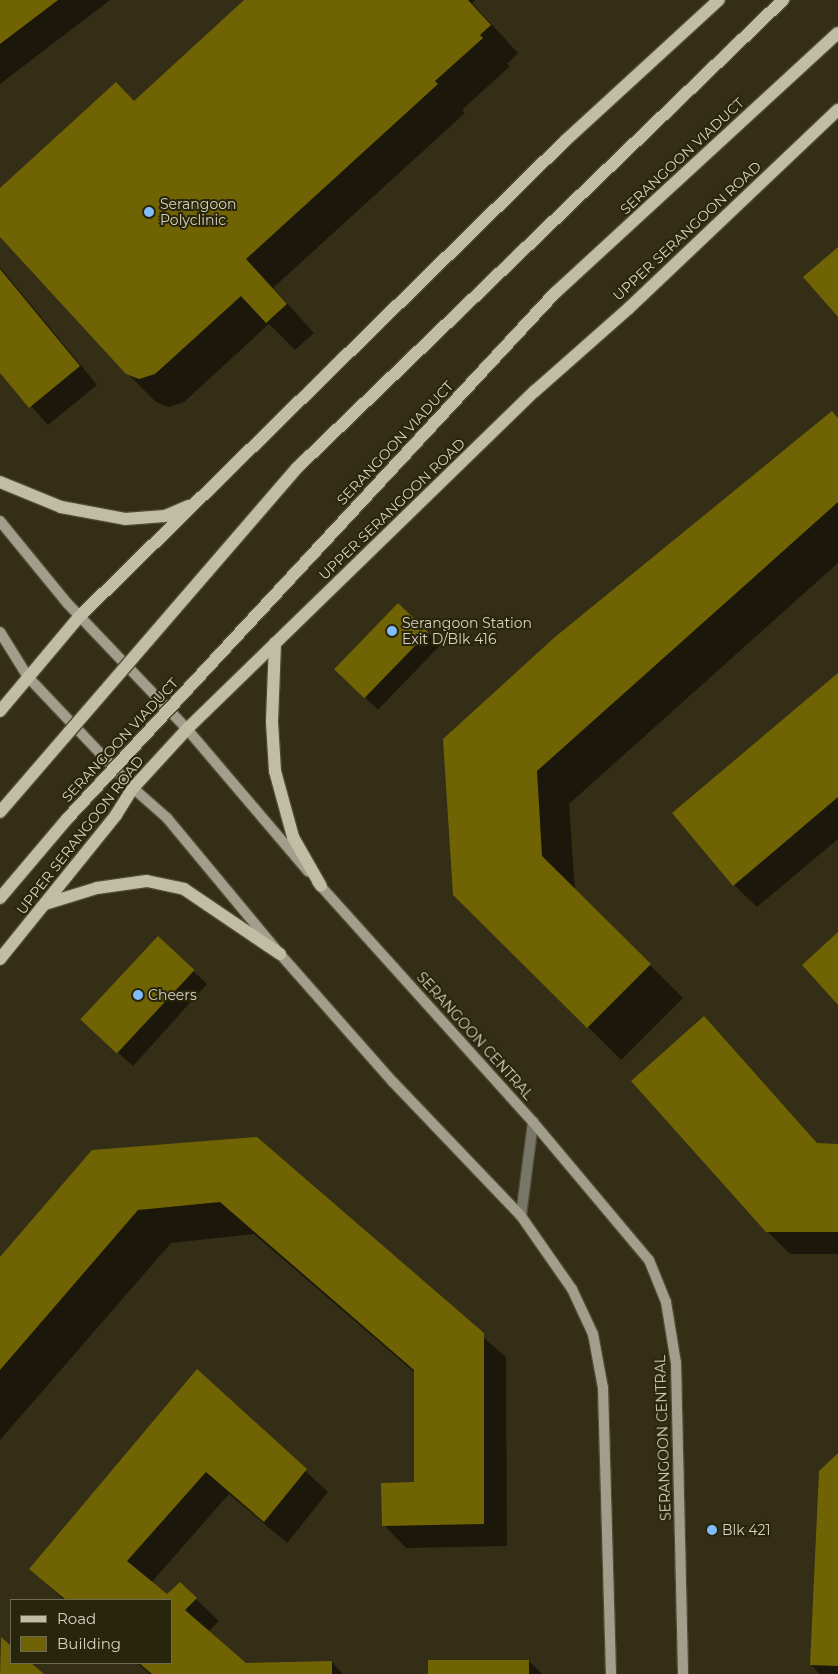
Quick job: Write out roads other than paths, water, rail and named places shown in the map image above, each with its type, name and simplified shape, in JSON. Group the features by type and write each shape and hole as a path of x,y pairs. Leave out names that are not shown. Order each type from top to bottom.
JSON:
{"main road":[{"path":"0,711 79,617 566,140 719,0"},
{"path":"0,812 297,468 783,0"},
{"name":"SERANGOON VIADUCT","path":"0,898 74,812 555,293 838,33"},
{"name":"UPPER SERANGOON ROAD","path":"0,959 116,815 133,788 187,729 535,390 629,308 838,110"},
{"path":"0,482 61,507 125,518 165,516 196,503"},
{"name":"SERANGOON CENTRAL","path":"0,521 79,617 187,729 321,886 533,1122 649,1260 666,1302 676,1363 683,1674"},
{"path":"0,632 28,677 133,788 167,818 280,954 393,1082 520,1216 572,1289 593,1334 603,1388 611,1674"},
{"path":"275,643 272,722 275,771 294,837 321,886"},
{"path":"45,904 97,888 147,881 184,889 280,954"}],"lane":[{"path":"520,1216 533,1122"}],"place":[{"name":"Serangoon Polyclinic","path":"149,212"},
{"name":"Serangoon Station Exit D/Blk 416","path":"392,631"},
{"name":"Cheers","path":"138,995"},
{"name":"Blk 421","path":"712,1530"}]}
